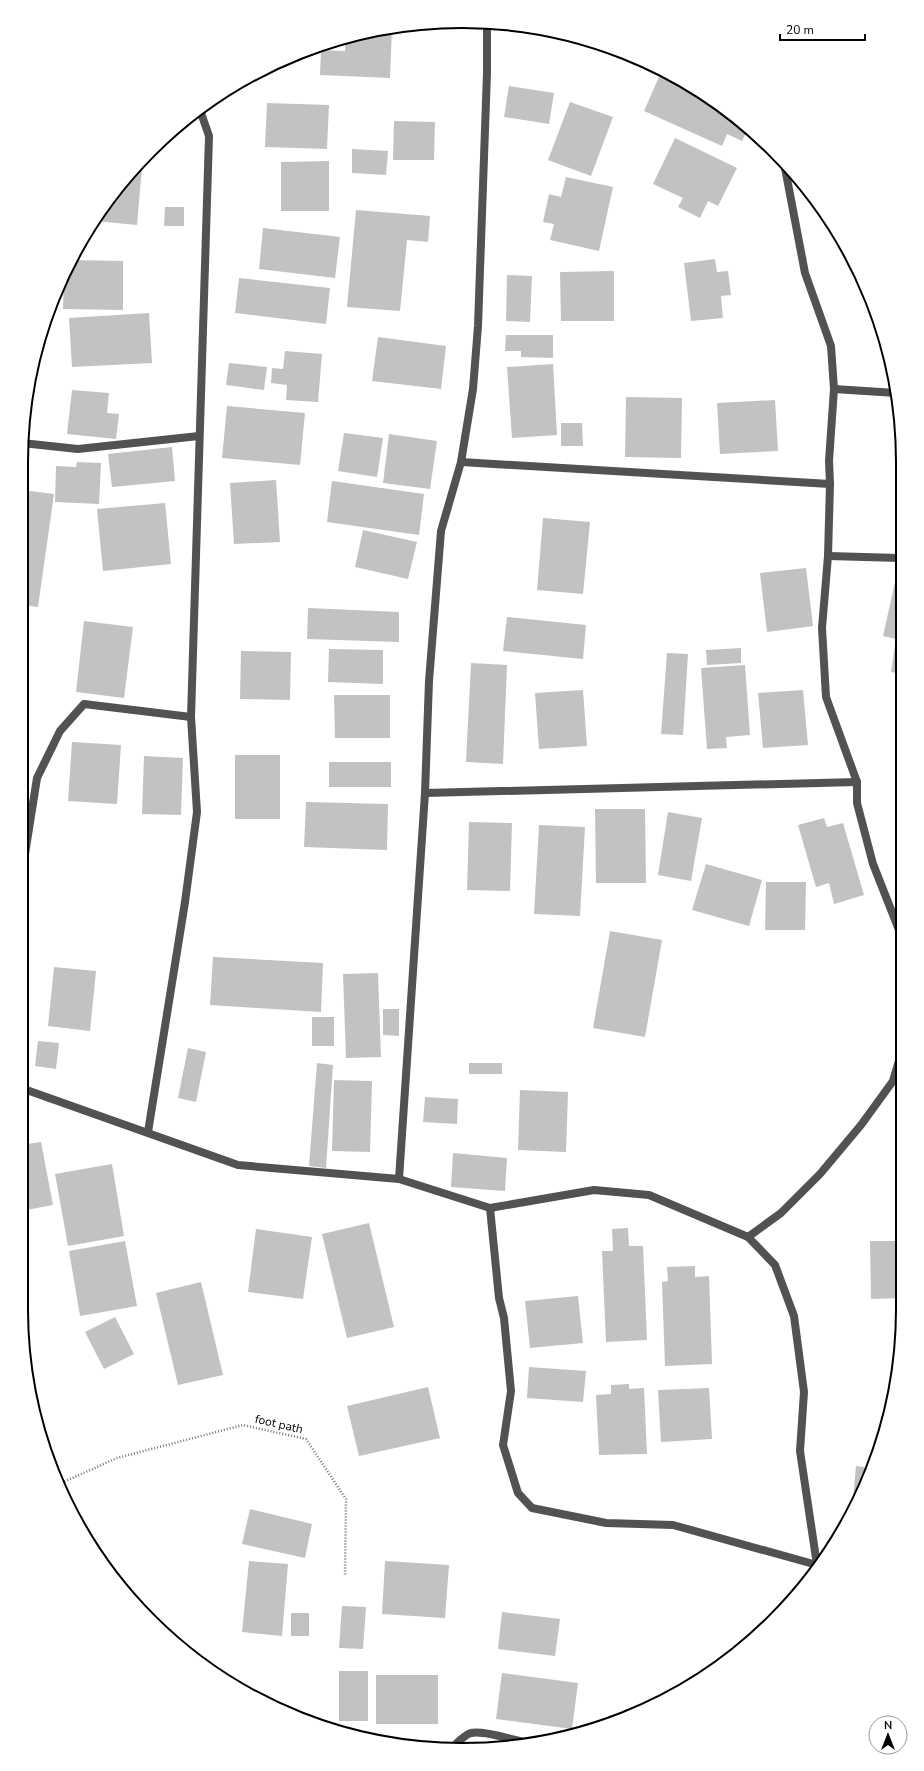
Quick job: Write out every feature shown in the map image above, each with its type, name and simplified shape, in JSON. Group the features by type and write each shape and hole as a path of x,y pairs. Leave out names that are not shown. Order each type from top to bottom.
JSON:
{"street":[{"path":"399,1179 425,793 429,681 441,531 461,462 473,389 478,326 487,73 487,29"},
{"path":"148,1132 185,902 197,812 190,717 209,136 202,115"},
{"path":"787,175 805,273 831,346 834,389 829,461 830,484 828,556 822,628 826,697 857,782 857,804 873,864 896,922"},
{"path":"834,389 890,394"},
{"path":"29,444 78,449 199,436"},
{"path":"461,462 830,484"},
{"path":"828,556 896,558"},
{"path":"28,841 38,778 60,731 84,704 190,717"},
{"path":"425,793 857,782"},
{"path":"748,1237 781,1213 820,1174 896,1081"},
{"path":"28,1090 238,1165 399,1179 490,1208 594,1190 649,1195 748,1237 775,1265 794,1316 804,1392 800,1451 816,1559"},
{"path":"490,1208 500,1298 504,1318 511,1391 503,1445 518,1493 532,1508 606,1523 673,1525 813,1563"},
{"path":"457,1743 471,1733 500,1735 515,1739"}],"path":[{"name":"foot path","path":"64,1482 117,1458 243,1425 306,1439 346,1499 346,1576"}],"building":[{"path":"392,34 390,78 320,75 321,51 345,51 346,44"},
{"path":"659,76 703,101 745,134 742,141 727,134 722,146 644,111"},
{"path":"509,86 554,93 549,124 504,117"},
{"path":"570,102 613,117 591,176 548,160"},
{"path":"267,103 329,105 327,149 265,147"},
{"path":"394,121 435,122 434,160 393,160"},
{"path":"675,138 737,168 718,206 708,201 700,218 678,207 683,198 653,184"},
{"path":"352,149 388,151 386,175 352,173"},
{"path":"329,161 329,211 281,211 281,162"},
{"path":"142,170 137,225 101,222"},
{"path":"566,177 613,187 599,251 550,240 554,224 543,222 549,194 561,197"},
{"path":"165,207 184,207 184,226 164,226"},
{"path":"356,210 430,216 428,242 407,240 400,311 347,307"},
{"path":"263,228 340,237 335,278 259,269"},
{"path":"715,259 717,272 728,271 731,295 721,296 723,318 691,321 684,263"},
{"path":"78,260 123,261 123,310 63,309 64,290"},
{"path":"614,271 614,321 561,321 560,272"},
{"path":"507,275 532,276 530,322 506,321"},
{"path":"239,278 330,288 326,324 235,313"},
{"path":"149,313 152,363 72,367 69,318"},
{"path":"506,335 553,335 553,358 521,357 521,351 505,351"},
{"path":"378,337 446,346 441,389 372,381"},
{"path":"285,351 322,354 318,402 286,400 287,385 271,383 272,368 283,369"},
{"path":"229,363 267,367 264,390 226,385"},
{"path":"553,364 557,435 512,438 507,367"},
{"path":"72,390 109,393 107,413 119,414 116,439 67,434"},
{"path":"626,397 682,398 681,458 625,457"},
{"path":"775,400 778,451 720,454 717,403"},
{"path":"227,406 305,413 300,465 222,458"},
{"path":"561,423 582,423 583,446 561,446"},
{"path":"344,433 383,438 377,477 338,471"},
{"path":"389,434 437,441 430,489 383,483"},
{"path":"172,447 175,481 112,487 108,454"},
{"path":"77,462 101,463 99,504 55,502 56,466 76,467"},
{"path":"276,480 280,542 234,544 230,483"},
{"path":"332,481 424,494 419,535 327,522"},
{"path":"28,491 54,494 38,607 28,606"},
{"path":"165,503 171,564 103,571 97,509"},
{"path":"543,518 590,522 583,594 537,590"},
{"path":"363,530 417,542 408,579 355,567"},
{"path":"806,568 813,626 767,632 760,573"},
{"path":"895,582 896,582 896,639 883,636"},
{"path":"308,608 399,612 399,642 307,639"},
{"path":"507,617 586,625 583,659 503,651"},
{"path":"84,621 133,627 124,698 76,692"},
{"path":"895,645 896,673 891,672"},
{"path":"741,648 741,663 707,665 706,650"},
{"path":"329,649 383,650 383,684 328,682"},
{"path":"241,651 291,652 290,700 240,699"},
{"path":"667,653 688,654 683,735 661,734"},
{"path":"471,663 507,665 503,764 466,762"},
{"path":"745,665 750,735 726,737 727,748 707,749 701,668"},
{"path":"583,690 587,746 539,749 535,693"},
{"path":"803,690 808,745 763,748 758,693"},
{"path":"334,695 390,695 390,738 335,738"},
{"path":"72,742 121,745 117,804 68,801"},
{"path":"235,755 280,755 280,819 235,819"},
{"path":"144,756 183,758 181,815 142,814"},
{"path":"329,762 391,762 391,787 329,787"},
{"path":"306,802 388,804 387,850 304,847"},
{"path":"595,809 645,809 646,883 596,883"},
{"path":"668,812 702,818 691,881 658,875"},
{"path":"824,818 827,827 843,823 864,895 834,904 829,883 816,887 798,825"},
{"path":"469,822 512,823 510,891 467,890"},
{"path":"539,825 585,827 580,916 534,914"},
{"path":"706,864 762,880 749,926 692,910"},
{"path":"766,882 806,882 805,930 765,930"},
{"path":"610,931 662,940 645,1037 593,1028"},
{"path":"213,957 323,963 321,1012 210,1005"},
{"path":"54,967 96,971 90,1031 48,1026"},
{"path":"378,973 381,1057 346,1058 343,974"},
{"path":"383,1009 399,1009 399,1036 383,1035"},
{"path":"312,1017 334,1017 334,1046 312,1046"},
{"path":"38,1041 59,1043 56,1069 35,1066"},
{"path":"188,1048 206,1052 196,1102 178,1098"},
{"path":"317,1063 333,1065 326,1168 309,1166"},
{"path":"469,1063 502,1063 502,1074 469,1074"},
{"path":"334,1080 372,1081 370,1152 332,1151"},
{"path":"520,1090 568,1092 566,1152 518,1150"},
{"path":"425,1097 458,1099 457,1124 423,1122"},
{"path":"41,1142 53,1205 28,1210 28,1144"},
{"path":"453,1153 507,1158 505,1191 451,1187"},
{"path":"112,1164 124,1236 68,1246 55,1174"},
{"path":"369,1223 394,1327 347,1338 322,1234"},
{"path":"628,1228 629,1246 643,1246 647,1340 606,1342 602,1251 613,1251 612,1229"},
{"path":"256,1229 312,1237 303,1299 248,1292"},
{"path":"125,1241 137,1306 80,1316 69,1251"},
{"path":"870,1241 896,1241 896,1298 871,1299"},
{"path":"695,1266 695,1277 709,1276 712,1364 665,1366 662,1282 668,1281 667,1267"},
{"path":"201,1282 223,1375 178,1385 156,1293"},
{"path":"578,1296 583,1343 530,1348 525,1301"},
{"path":"115,1317 134,1354 104,1369 85,1332"},
{"path":"529,1367 586,1371 583,1402 527,1398"},
{"path":"629,1384 629,1389 644,1388 647,1454 599,1455 596,1395 611,1394 611,1385"},
{"path":"428,1387 440,1438 359,1456 347,1406"},
{"path":"709,1388 712,1439 661,1442 658,1390"},
{"path":"856,1466 866,1467 863,1475 853,1496"},
{"path":"250,1509 312,1524 305,1558 242,1544"},
{"path":"249,1561 288,1564 282,1636 242,1632"},
{"path":"385,1561 449,1565 445,1618 382,1614"},
{"path":"342,1606 366,1607 363,1649 339,1648"},
{"path":"502,1612 560,1619 555,1656 498,1649"},
{"path":"291,1613 309,1613 309,1636 291,1636"},
{"path":"339,1671 368,1671 368,1721 339,1721"},
{"path":"502,1673 578,1683 572,1729 496,1719"},
{"path":"376,1675 438,1675 438,1724 376,1724"}]}
